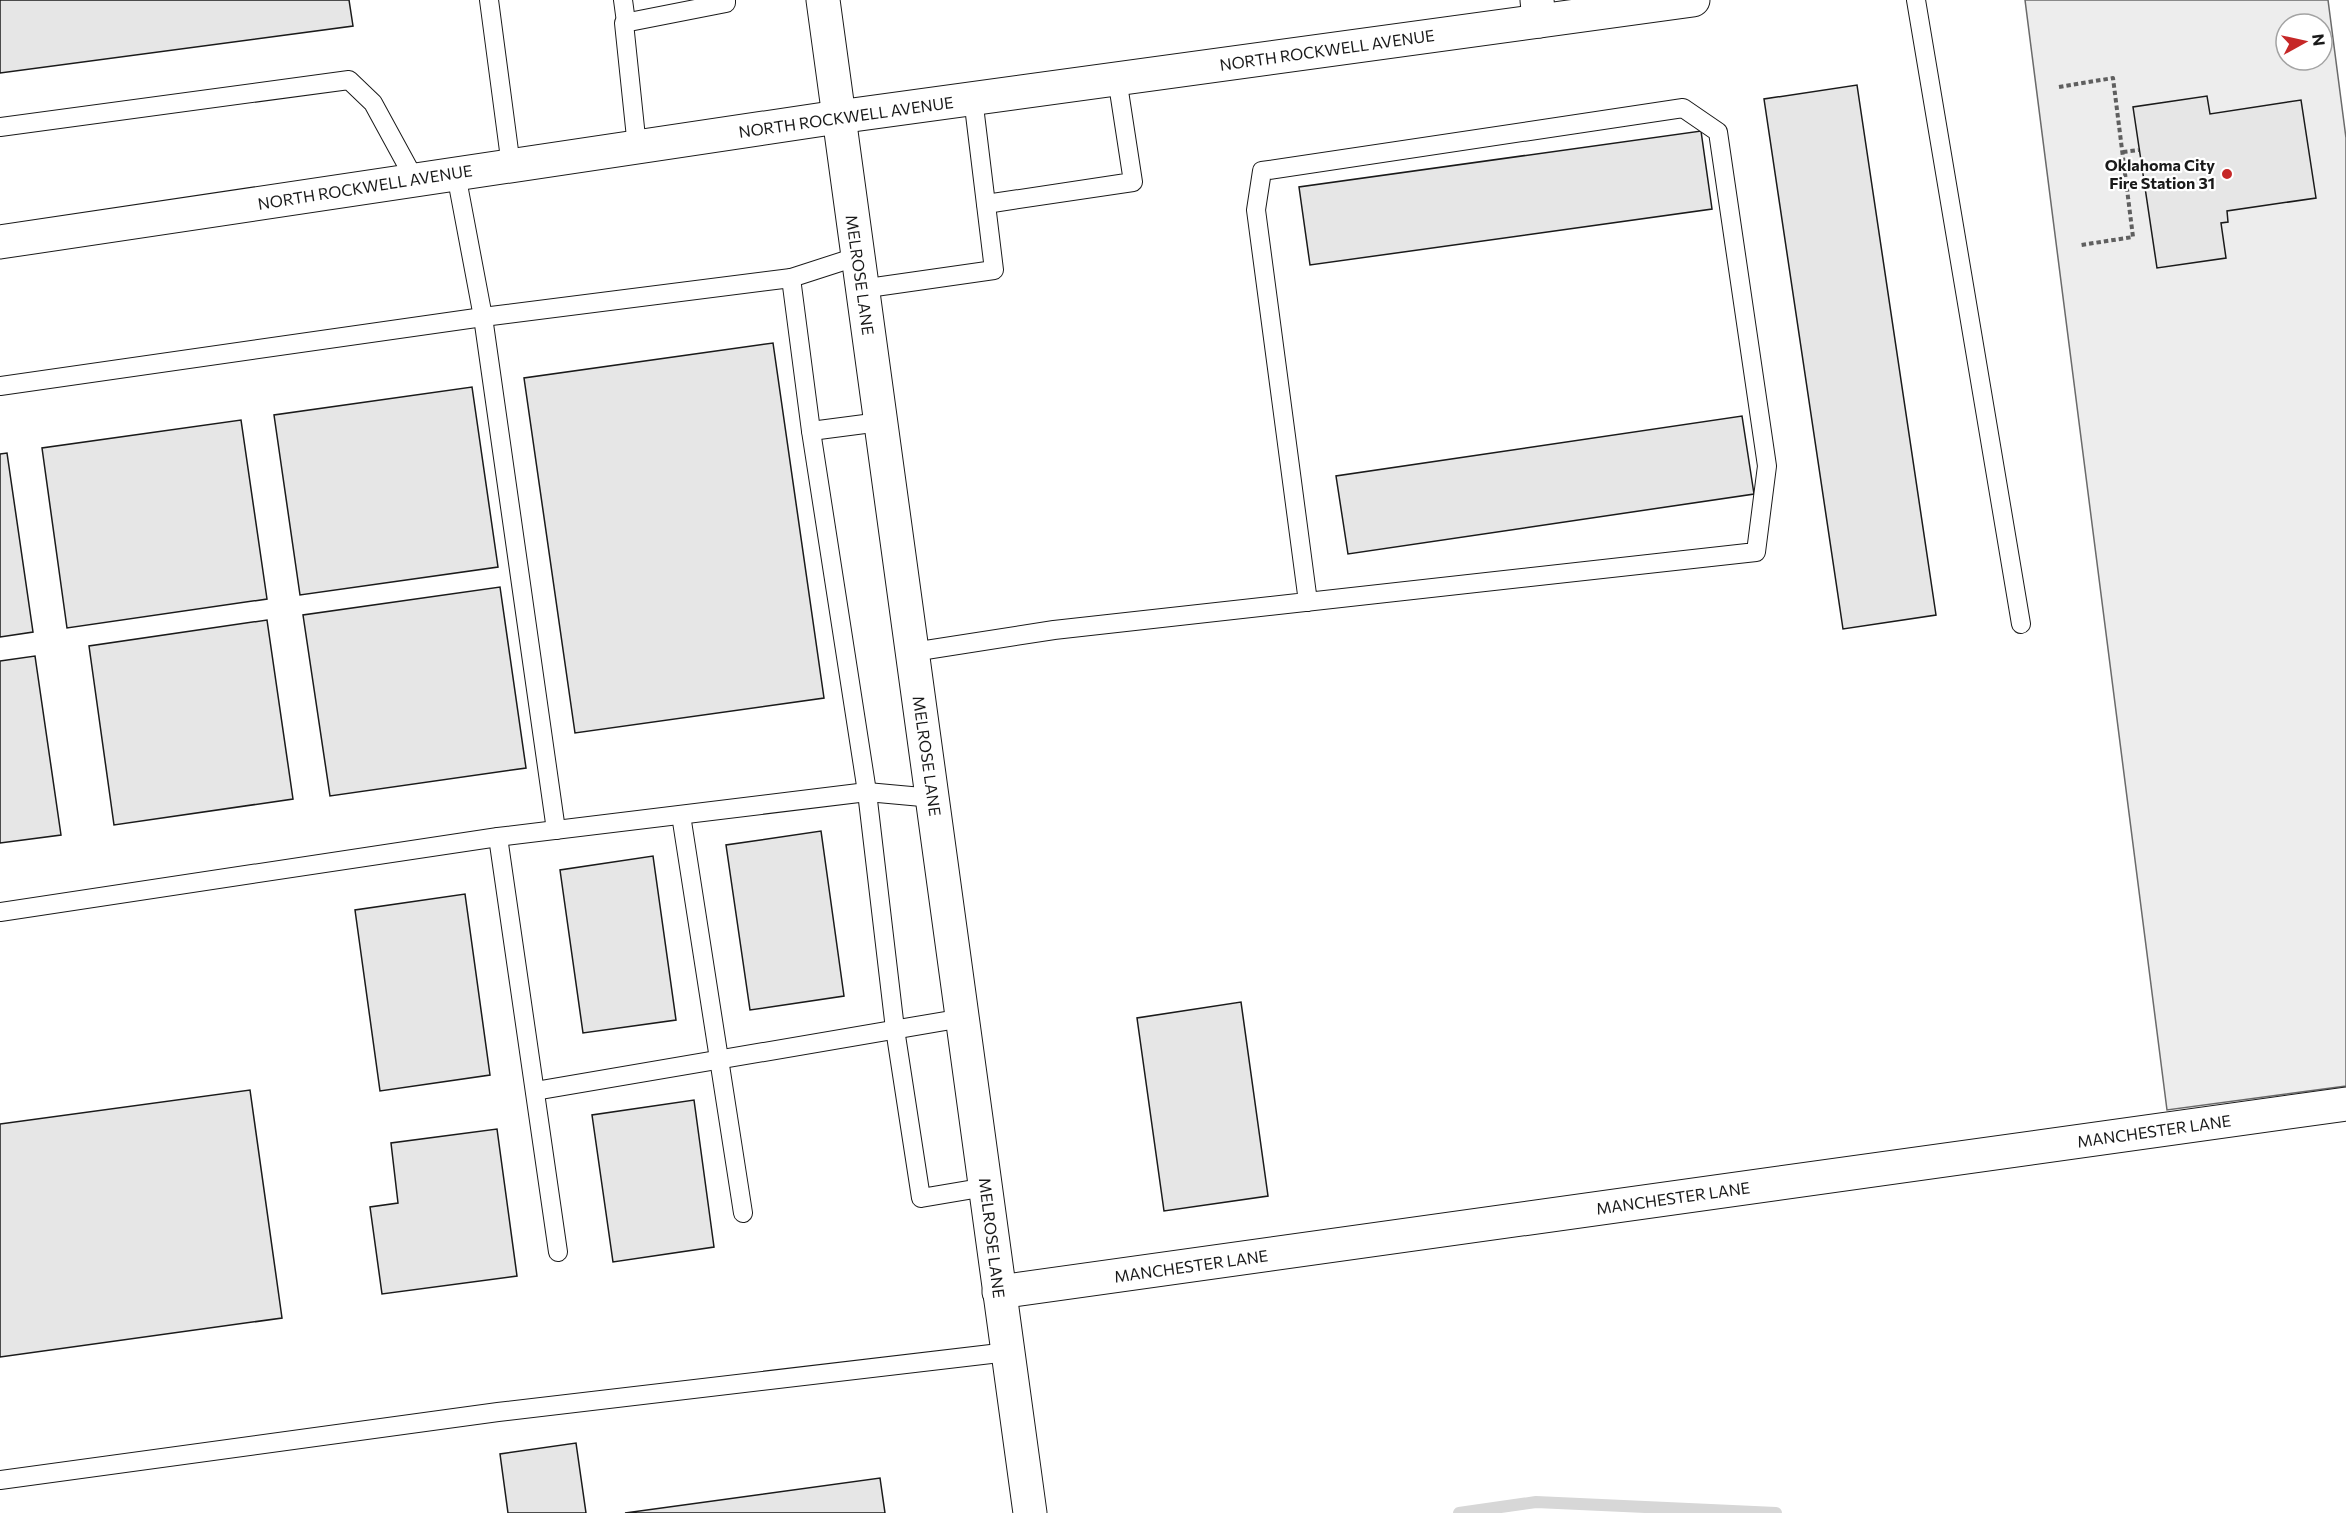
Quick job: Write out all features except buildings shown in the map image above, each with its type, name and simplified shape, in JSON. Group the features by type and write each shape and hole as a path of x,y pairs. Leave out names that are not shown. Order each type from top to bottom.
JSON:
{"street":[{"name":"MELROSE LANE","path":"823,0 856,257 913,652 1030,1513"},
{"name":"NORTH ROCKWELL AVENUE","path":"0,242 838,117 1117,78 1538,10 1693,0"},
{"name":"MANCHESTER LANE","path":"999,1292 2346,1104"}],"lane":[{"path":"489,0 511,166"},
{"path":"622,0 626,22 624,22 636,147"},
{"path":"626,22 726,3 726,0"},
{"path":"1916,0 2021,624"},
{"path":"986,204 1132,182 1117,78"},
{"path":"0,127 349,80 374,103 415,180"},
{"path":"861,289 994,270 973,99"},
{"path":"913,652 1054,630 1308,602 1756,552 1767,466 1718,132 1683,108 1262,171 1256,210 1308,602"},
{"path":"456,174 483,317 556,830"},
{"path":"0,386 483,317 791,278 856,257"},
{"path":"791,278 867,792 896,1029 921,1198 986,1187"},
{"path":"812,431 880,422"},
{"path":"0,912 498,837 867,792 933,798"},
{"path":"681,815 743,1213"},
{"path":"498,837 558,1252"},
{"path":"535,1091 963,1018"},
{"path":"0,1480 498,1412 1008,1352"}],"path":[{"path":"2059,87 2113,78 2133,237 2081,245"},
{"path":"2122,152 2139,150"}],"shaded area":[{"path":"2025,0 2328,0 2330,12 2274,12 2274,72 2334,72 2334,46 2346,138 2346,1086 2167,1110"}],"waterway":[{"path":"1459,1513 1536,1502 1776,1513"}],"place":[{"name":"Oklahoma City Fire Station 31","path":"2227,174"}]}
